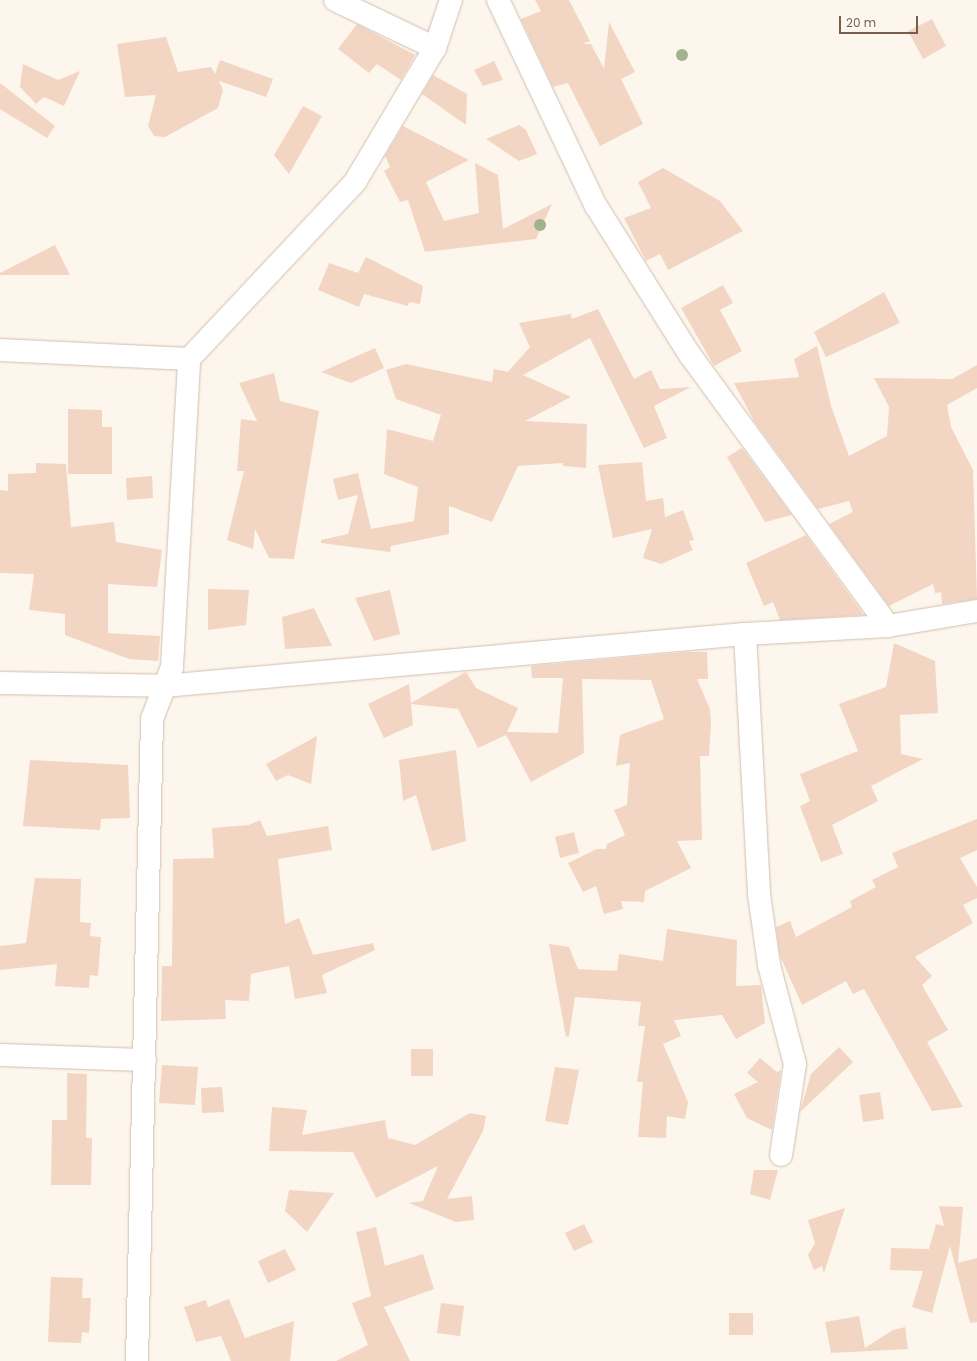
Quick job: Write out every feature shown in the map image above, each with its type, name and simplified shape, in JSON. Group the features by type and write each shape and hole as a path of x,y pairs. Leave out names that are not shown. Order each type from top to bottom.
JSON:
{"street":[{"path":"335,0 435,48"},
{"path":"136,1361 145,1060 152,719 172,667 189,359 355,182 435,48 450,0"},
{"path":"498,0 596,206 690,354 888,626"},
{"path":"0,350 189,359"},
{"path":"0,683 164,686 745,634 888,626 977,611"},
{"path":"745,634 759,894 769,965 795,1064 781,1155"},
{"path":"0,1056 145,1060"}],"building":[{"path":"535,0 569,0 590,41 582,44 591,44 604,69 609,22 635,72 621,79 643,124 600,146 568,83 553,87 521,19 541,11"},
{"path":"932,19 946,46 923,59 908,31"},
{"path":"357,24 415,55 401,80 377,64 369,73 338,49"},
{"path":"166,37 178,72 211,67 215,74 220,60 273,79 266,97 219,81 223,90 218,108 165,137 154,136 148,126 156,95 125,97 117,44"},
{"path":"494,61 503,80 483,86 474,70"},
{"path":"23,64 58,80 80,71 64,106 44,97 36,104 20,87"},
{"path":"433,75 467,94 466,125 422,94"},
{"path":"0,83 55,126 47,138 0,109"},
{"path":"303,106 322,116 289,174 274,155"},
{"path":"519,125 526,130 537,154 519,161 486,139"},
{"path":"403,126 469,160 426,182 444,221 479,213 475,163 498,175 503,229 552,204 536,239 425,252 408,200 400,202 384,171 390,167 385,156"},
{"path":"663,168 720,201 743,231 668,270 660,254 646,261 624,218 651,208 638,182"},
{"path":"55,245 70,275 0,275 0,273"},
{"path":"366,257 423,286 420,304 409,302 408,306 364,294 359,307 318,290 329,263 358,273"},
{"path":"723,285 733,303 720,310 742,351 714,366 681,308"},
{"path":"884,292 900,323 826,357 814,332"},
{"path":"598,309 634,379 651,370 660,389 691,387 654,406 667,438 644,448 590,338 523,375 571,397 525,421 587,424 586,468 563,466 563,463 518,466 492,522 449,506 449,534 391,546 390,552 321,543 321,540 348,534 358,495 338,500 333,479 358,473 371,529 414,521 418,487 384,474 387,429 433,441 441,415 396,399 386,370 406,364 492,382 494,369 508,372 530,347 519,323 571,314 572,319"},
{"path":"817,346 831,406 849,456 887,436 889,407 874,378 952,379 977,365 977,388 947,405 951,427 973,470 977,599 942,604 941,592 935,593 933,584 889,606 829,524 853,512 849,501 818,509 754,421 734,383 799,377 794,359"},
{"path":"375,348 384,368 351,383 321,372"},
{"path":"274,373 280,401 319,411 294,559 269,558 255,529 253,549 227,540 244,471 237,471 241,419 257,421 239,383"},
{"path":"68,409 102,410 102,427 112,427 112,474 68,474"},
{"path":"742,448 792,515 765,522 727,457"},
{"path":"642,462 646,501 663,498 665,517 683,510 694,540 689,541 693,550 661,564 643,558 652,529 613,538 598,465"},
{"path":"36,463 66,464 71,527 114,522 116,542 162,550 157,587 108,584 108,633 160,636 158,661 129,659 65,635 65,614 29,610 34,574 0,573 0,490 8,491 8,474 36,473"},
{"path":"152,476 153,498 127,500 126,478"},
{"path":"806,535 864,615 780,620 773,602 764,606 746,563"},
{"path":"208,589 249,590 246,625 208,630"},
{"path":"390,590 400,634 374,641 355,598"},
{"path":"314,608 332,646 285,649 282,617"},
{"path":"894,643 935,661 938,713 900,715 901,754 923,759 871,786 878,801 832,825 843,854 821,862 800,806 810,801 800,774 858,751 839,704 886,687"},
{"path":"687,652 707,652 708,679 697,679 710,709 711,722 709,756 700,756 702,840 677,841 691,868 645,891 644,902 621,901 623,909 604,914 596,886 583,892 568,863 597,849 606,849 607,844 625,835 614,810 627,805 630,763 616,766 620,735 664,719 651,680 582,679 584,753 531,782 506,735 478,748 458,709 411,704 413,725 384,738 368,704 409,684 411,703 466,672 476,688 518,708 507,732 558,733 563,678 532,678 531,666"},
{"path":"317,736 311,784 288,775 276,781 266,764"},
{"path":"456,750 466,841 432,851 416,795 403,801 399,760"},
{"path":"30,760 128,765 130,818 101,819 100,830 23,826"},
{"path":"977,819 977,850 960,858 977,887 977,898 963,905 973,923 915,957 932,976 922,985 948,1030 927,1042 963,1107 932,1111 864,989 853,994 846,981 802,1005 780,956 776,927 790,921 796,937 852,907 850,901 876,887 872,880 898,867 892,853"},
{"path":"260,820 267,836 328,826 332,850 278,859 285,924 299,918 313,955 373,943 375,950 322,975 327,993 295,999 289,966 251,974 249,1001 225,1000 226,1019 161,1021 162,966 172,966 173,859 214,858 212,828 249,825"},
{"path":"574,832 579,853 560,858 555,837"},
{"path":"35,878 81,879 80,922 91,923 90,936 101,937 98,976 90,975 89,988 55,986 57,964 0,970 0,946 26,943"},
{"path":"667,929 737,940 736,986 761,985 765,1023 736,1039 722,1015 674,1020 681,1036 663,1044 688,1102 685,1119 667,1116 666,1138 638,1137 643,1082 637,1082 645,1026 638,1026 641,1002 575,997 569,1036 566,1037 549,944 569,947 578,969 617,971 619,954 663,961"},
{"path":"839,1047 853,1062 800,1112 811,1074"},
{"path":"411,1049 433,1049 433,1076 411,1076"},
{"path":"760,1058 777,1072 781,1070 772,1130 747,1118 734,1094 758,1082 747,1073"},
{"path":"162,1065 198,1067 195,1105 159,1103"},
{"path":"555,1067 579,1070 568,1125 545,1121"},
{"path":"67,1073 87,1074 86,1138 92,1138 91,1185 51,1185 52,1120 67,1120"},
{"path":"222,1087 224,1112 202,1113 201,1088"},
{"path":"880,1092 884,1119 863,1122 859,1095"},
{"path":"272,1107 307,1110 302,1135 385,1120 388,1138 415,1145 470,1113 486,1116 483,1131 447,1199 472,1196 474,1220 456,1222 409,1203 423,1201 438,1166 376,1198 353,1152 269,1151"},
{"path":"754,1170 778,1170 770,1200 750,1194"},
{"path":"289,1190 334,1193 307,1232 285,1211"},
{"path":"939,1206 963,1207 958,1263 977,1258 977,1322 970,1323 950,1246 932,1313 912,1307 923,1271 890,1270 891,1248 929,1249 936,1224 944,1226"},
{"path":"845,1208 824,1273 822,1266 814,1270 808,1255 815,1243 808,1220"},
{"path":"584,1224 593,1242 574,1251 565,1233"},
{"path":"376,1227 385,1266 423,1254 434,1289 384,1307 410,1361 336,1361 368,1345 352,1303 371,1296 356,1232"},
{"path":"285,1249 296,1270 268,1283 258,1261"},
{"path":"51,1277 83,1278 82,1298 91,1298 89,1333 82,1332 81,1343 48,1342"},
{"path":"229,1299 245,1338 294,1321 290,1361 231,1361 221,1336 196,1342 184,1307 206,1300 208,1307"},
{"path":"441,1303 464,1306 460,1336 437,1333"},
{"path":"729,1313 753,1313 753,1335 729,1335"},
{"path":"859,1316 865,1348 893,1330 905,1327 908,1349 831,1353 825,1322"}]}
